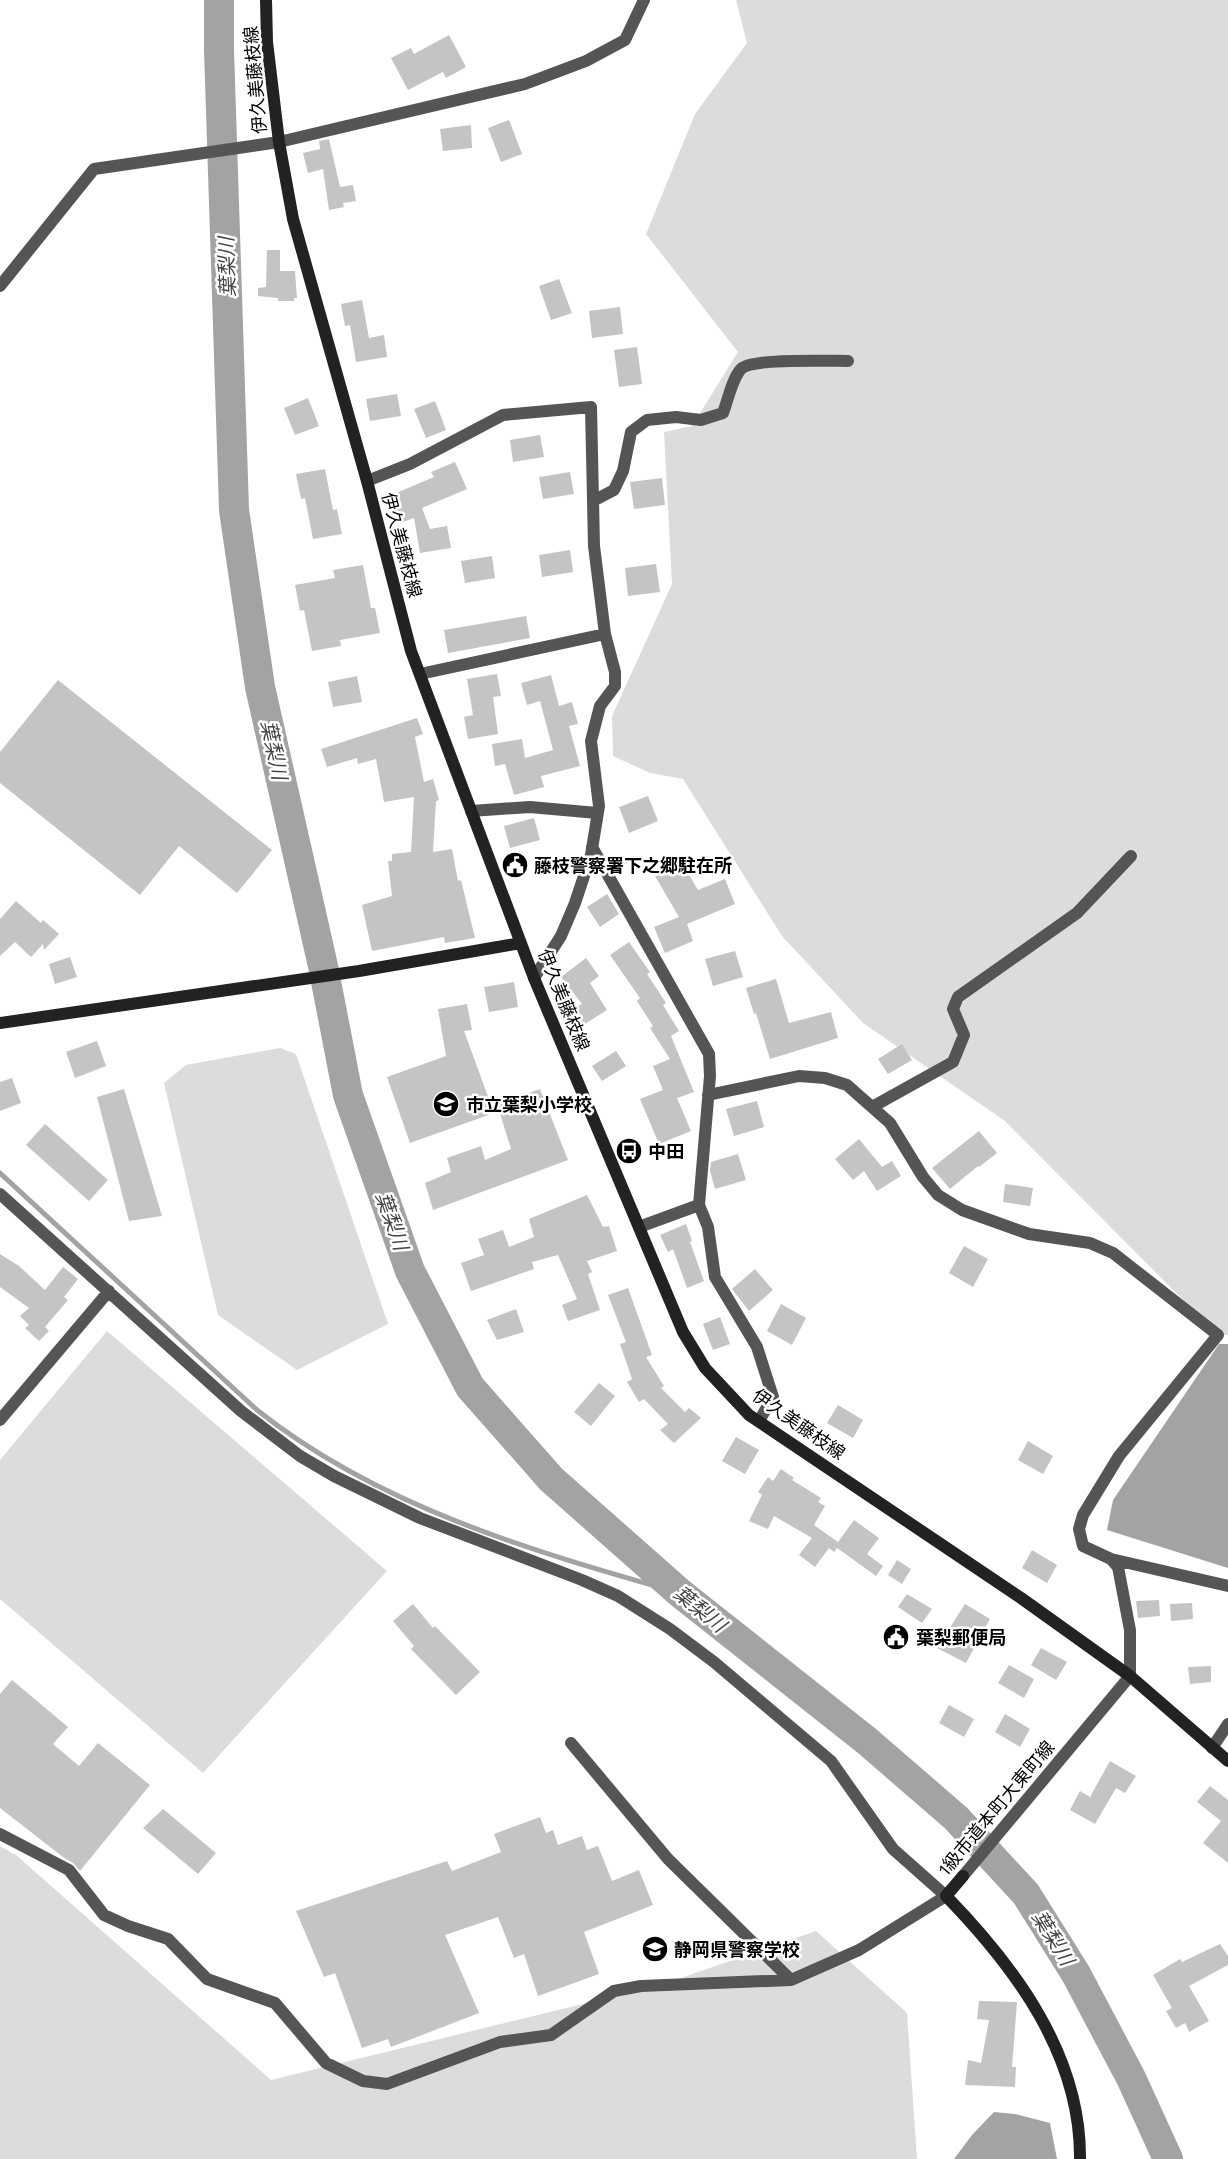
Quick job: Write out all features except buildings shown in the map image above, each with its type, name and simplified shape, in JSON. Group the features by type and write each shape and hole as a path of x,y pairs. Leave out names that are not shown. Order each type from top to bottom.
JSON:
{"main road":[{"name":"伊久美藤枝線","path":"266,0 267,42 279,142 293,219 367,481 411,651 534,978 683,1332 705,1368 749,1415 1022,1598 1130,1676 1228,1761"},
{"path":"0,1023 359,970 521,943"},
{"name":"1級市道本町大東町線","path":"963,1876 946,1896 974,1924 1017,1979 1047,2026 1074,2100 1080,2159"}],"street":[{"path":"0,286 94,169 279,142 525,84 586,61 625,40 644,0"},
{"path":"593,501 614,490 623,471 631,432 647,420 676,417 701,420 723,413 739,371 746,364 848,361"},
{"path":"367,481 410,464 503,415 591,407 594,546 605,634 615,672 615,686 600,706 591,741 599,806 592,847 575,903 561,936 534,978"},
{"path":"420,674 605,634"},
{"path":"471,811 530,807 597,813"},
{"path":"592,847 709,1054 699,1205 708,1227 715,1277 757,1347 768,1377 773,1397 759,1421"},
{"path":"872,1107 953,1062 964,1035 953,1009 958,997 1077,913 1131,856"},
{"path":"708,1095 799,1076 825,1078 846,1085 890,1123 922,1177 938,1195 962,1210 1029,1234 1090,1243 1113,1253 1218,1335 1119,1456 1083,1515 1079,1529 1083,1546 1112,1559 1228,1586"},
{"path":"0,1194 241,1411 300,1456 334,1476 420,1518 618,1596 670,1629 714,1662 831,1761 893,1849 946,1896 859,1950 791,1980 641,1986 614,1991 551,2035 500,2042 387,2084 363,2081 326,2063 275,2003 207,1979 168,1939 128,1926 104,1915 69,1870 0,1834"},
{"path":"639,1227 699,1205"},
{"path":"0,1420 109,1291"},
{"path":"1112,1559 1118,1567 1130,1630 1130,1676"},
{"name":"1級市道本町大東町線","path":"963,1876 1130,1676"},
{"path":"1212,1748 1228,1724"},
{"path":"571,1743 668,1859 791,1980"}],"shaded area":[{"path":"736,0 1228,0 1228,1335 1218,1335 1005,1121 863,1023 782,936 683,779 650,773 613,756 612,716 672,584 664,432 692,426 738,352 646,234 695,114 747,43"},
{"path":"280,1048 296,1054 388,1324 297,1370 218,1315 164,1083 186,1065"},
{"path":"107,1331 387,1571 203,1773 0,1599 0,1460"},
{"path":"1219,1344 1228,1344 1228,1568 1107,1530 1113,1500"},
{"path":"0,1846 16,1855 271,2080 661,1985 816,1931 907,2013 917,2159 0,2159"},
{"path":"994,2112 1015,2114 1050,2123 1057,2159 954,2159 972,2135"}],"waterway":[{"name":"葉梨川","path":"219,0 234,510 260,687 323,966 348,1095 410,1271 470,1387 551,1479 680,1593 867,1741 956,1818 1026,1894 1076,1974 1131,2078 1168,2159"},
{"path":"0,1173 257,1410 304,1444 354,1474 459,1522 569,1560 680,1593"}],"place":[{"name":"藤枝警察署下之郷駐在所","path":"515,865"},
{"name":"市立葉梨小学校","path":"446,1104"},
{"name":"中田","path":"629,1151"},
{"name":"葉梨郵便局","path":"896,1637"},
{"name":"静岡県警察学校","path":"655,1949"}]}
